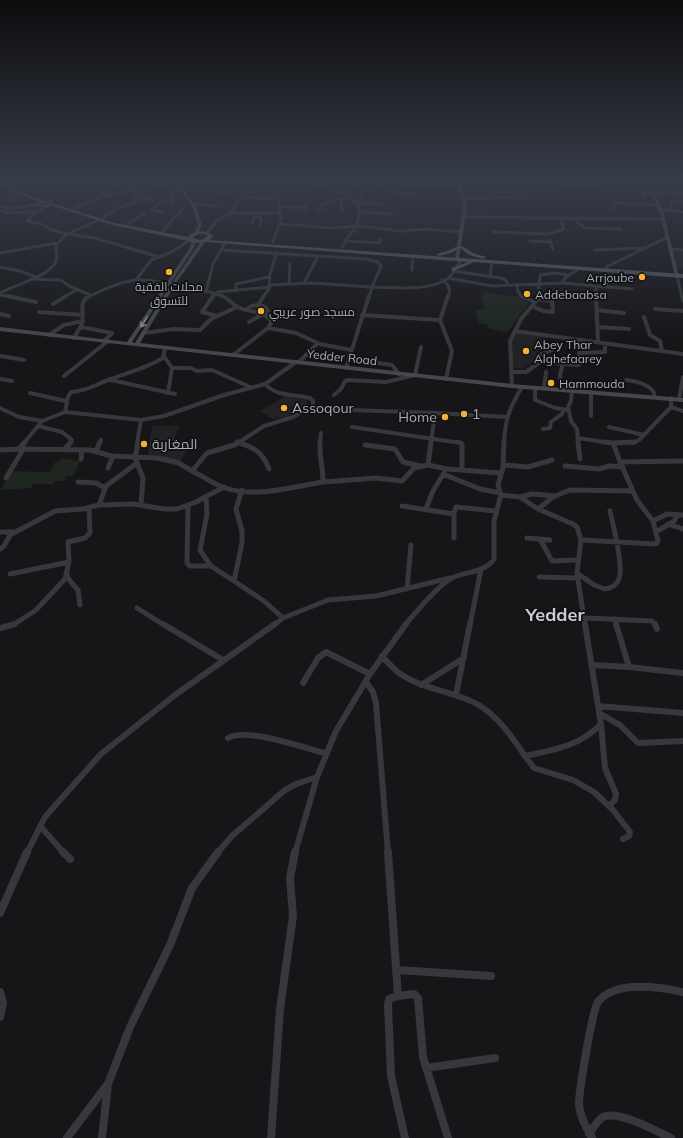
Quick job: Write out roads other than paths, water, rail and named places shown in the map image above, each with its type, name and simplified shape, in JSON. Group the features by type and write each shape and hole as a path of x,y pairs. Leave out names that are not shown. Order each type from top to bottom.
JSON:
{"main road":[{"path":"165,234 192,238 207,234"},
{"path":"173,234 205,241 226,241 441,258 460,257"},
{"path":"205,241 207,234"},
{"path":"208,234 273,242 683,275"},
{"path":"433,254 449,252 460,246 471,254 492,262 606,269"},
{"path":"441,258 449,262 453,269 481,259"}],"street":[{"path":"0,294 12,286 31,279 52,266 56,258 55,251 57,243 67,234"},
{"path":"68,234 95,238 159,257"},
{"path":"136,280 151,260 169,253 192,238 194,234"},
{"path":"273,242 277,234"},
{"path":"342,247 351,234"},
{"path":"448,278 460,257 461,234"},
{"path":"553,234 550,242 553,249"},
{"path":"667,234 683,300"},
{"path":"607,287 606,269 668,237"},
{"path":"137,344 191,249 192,238"},
{"path":"345,241 375,244 379,243 381,239"},
{"path":"129,343 205,241"},
{"path":"207,292 213,264 226,241"},
{"path":"530,241 550,242"},
{"path":"0,253 10,253 34,246 57,243"},
{"path":"594,250 648,248"},
{"path":"671,249 683,250"},
{"path":"222,250 277,252 366,259 378,262 381,266 362,315 350,350 346,368"},
{"path":"258,306 270,286 269,277 277,252"},
{"path":"304,283 318,256"},
{"path":"412,270 413,256"},
{"path":"490,277 492,262"},
{"path":"289,284 290,264"},
{"path":"0,268 20,271 36,276"},
{"path":"562,283 569,275 580,268"},
{"path":"453,269 506,280 508,286"},
{"path":"443,280 453,269"},
{"path":"512,386 510,344 515,331 538,298 541,274 569,275"},
{"path":"236,291 236,284 269,277"},
{"path":"207,292 236,291 304,283 402,288 437,283 448,278 486,286 562,283 632,289"},
{"path":"31,279 61,280 69,286 90,295"},
{"path":"74,338 83,321 82,302 90,295 136,280 157,282 170,286 215,294 226,298 237,307 265,314 272,320 268,328 233,355"},
{"path":"443,280 450,291 440,320 452,351 446,379"},
{"path":"517,285 517,292 520,296 543,311 553,312 552,301 538,298"},
{"path":"596,286 598,341"},
{"path":"53,304 78,289"},
{"path":"0,294 36,302"},
{"path":"215,294 202,312 217,316"},
{"path":"246,310 251,306 258,306 267,309 268,311 248,322"},
{"path":"143,334 173,329 200,330 211,319 237,307"},
{"path":"655,309 683,311"},
{"path":"597,310 624,313"},
{"path":"40,312 83,315"},
{"path":"0,314 9,316"},
{"path":"362,315 440,320"},
{"path":"644,317 650,335 660,341 662,352"},
{"path":"49,335 64,325 83,321"},
{"path":"64,376 106,341 112,334 81,327"},
{"path":"598,327 629,329"},
{"path":"268,328 296,334 318,343 350,350"},
{"name":"Yedder Road","path":"0,329 512,386 681,399"},
{"path":"515,331 598,341 683,354"},
{"path":"143,334 144,342 150,346"},
{"path":"120,342 136,335"},
{"path":"604,342 606,359"},
{"path":"6,478 22,449 38,426 42,422 65,412 142,420 174,413 250,387 265,384 297,362 318,343"},
{"path":"334,395 341,389 345,381 348,380 386,382 415,375 421,347"},
{"path":"165,348 164,356 172,368 168,393"},
{"path":"538,363 539,355 555,349"},
{"path":"512,372 526,372 538,363 579,365 579,353 605,352"},
{"path":"349,355 364,361 392,365 396,368 399,374"},
{"path":"0,356 24,360"},
{"path":"65,412 66,401 71,392 85,391 110,379 152,365 164,356"},
{"path":"561,390 560,374 563,364"},
{"path":"172,368 190,368 197,371 212,370 250,387"},
{"path":"544,388 544,377 546,372"},
{"path":"681,399 683,377"},
{"path":"110,379 175,394"},
{"path":"0,380 12,381"},
{"path":"626,380 634,380 650,387 653,390 655,397"},
{"path":"265,384 270,390 276,393 310,398 314,401 313,406"},
{"path":"0,913 2,904 40,826 53,807 118,739 223,660 283,618 328,600 376,596 451,578 481,569 491,564 494,559 495,511 500,494 498,482 504,465 506,417 514,398 522,387"},
{"path":"535,388 535,400 567,410"},
{"path":"572,391 571,401 567,410 571,421 577,429 580,459"},
{"path":"591,392 591,416"},
{"path":"30,393 66,401"},
{"path":"578,438 613,443 632,443 644,436 671,407 670,398"},
{"path":"192,471 207,453 237,442 264,426 293,417 313,406 323,409 506,417"},
{"path":"671,407 683,411"},
{"path":"0,408 19,417 42,422"},
{"path":"543,430 550,428 551,422 567,410"},
{"path":"428,465 435,413"},
{"path":"141,504 144,485 136,461 142,420"},
{"path":"38,426 65,434 71,438 72,440 64,450"},
{"path":"352,427 461,442 462,470"},
{"path":"609,427 644,436"},
{"path":"321,433 319,455 323,470 323,482"},
{"path":"96,451 102,440"},
{"path":"237,442 252,447 264,456 269,469"},
{"path":"581,540 656,544 658,541 653,521 641,506 633,491 613,443"},
{"path":"365,445 395,449 403,462 420,466 428,465 447,469 501,473"},
{"path":"0,450 82,450 96,451 136,461 163,459 179,463 224,487 242,490 278,489 323,482 382,478 402,481 410,472 420,466"},
{"path":"81,459 82,450"},
{"path":"108,468 113,456"},
{"path":"504,465 528,468 552,460"},
{"path":"620,462 683,460"},
{"path":"99,505 105,488 136,461"},
{"path":"565,466 599,468 609,466 623,467"},
{"path":"426,509 443,474 447,469"},
{"path":"443,474 474,487 500,494 520,497 532,494 556,496"},
{"path":"78,482 96,483 105,488"},
{"path":"0,549 5,544 8,536 57,510 89,508 99,505 141,504 171,509 188,506 224,487"},
{"path":"538,508 556,496 579,489 633,491"},
{"path":"234,581 239,566 243,540 236,509 242,490"},
{"path":"206,496 207,514 200,545 203,557 211,566 270,605 283,618"},
{"path":"520,497 538,508 574,524 581,540 582,546 578,560 577,575 601,724 605,768 616,794 615,800 609,806"},
{"path":"188,506 187,563 190,566 211,566"},
{"path":"402,506 454,514"},
{"path":"454,538 454,509 456,507 495,511"},
{"path":"80,605 76,586 69,580 67,575 69,562 68,542 85,538 90,533 89,508"},
{"path":"539,577 577,575 599,588 608,589 613,587 620,578 618,542 610,511"},
{"path":"653,521 666,514 680,515"},
{"path":"656,532 674,521 680,515"},
{"path":"668,524 683,529"},
{"path":"0,532 14,532"},
{"path":"527,538 550,540"},
{"path":"540,539 552,561 578,560"},
{"path":"407,589 411,545"},
{"path":"10,574 69,562"},
{"path":"456,695 481,569"},
{"path":"0,628 11,626 30,616 67,575"},
{"path":"271,1138 275,1062 280,1009 293,916 290,878 294,856 317,776 325,753 336,731 382,656 424,603 451,578"},
{"path":"137,608 223,660"},
{"path":"585,618 652,621 656,624 657,629"},
{"path":"615,619 629,667"},
{"path":"303,683 318,658 326,652 339,657 370,674"},
{"path":"382,656 399,673 421,685 456,695 477,705 497,720 510,733 534,768 578,782 594,792 609,806 630,832 629,836 623,838"},
{"path":"421,685 464,658"},
{"path":"591,665 629,667 683,673"},
{"path":"366,682 373,692 376,703 398,996"},
{"path":"598,706 683,713"},
{"path":"599,713 620,725 638,743 683,741"},
{"path":"525,756 575,744 584,740 601,724"},
{"path":"228,738 233,735 250,734 325,753"},
{"path":"102,1138 108,1084 130,1027 170,945 192,888 212,858 227,841 285,790 317,776"},
{"path":"40,826 70,859"},
{"path":"397,970 491,976"},
{"path":"591,1136 581,1118 579,1103 589,1034 598,1002 610,993 631,987 654,986 683,992"},
{"path":"0,992 3,1003 0,1017"},
{"path":"405,1138 391,1076 387,1016 389,1000 398,996 414,994 418,998 426,1068 448,1138"},
{"path":"426,1068 495,1058"},
{"path":"67,1138 108,1084"},
{"path":"591,1136 600,1120 603,1117 609,1116 628,1120 671,1138"}],"place":[{"name":"محلات الفقية للتسوق","path":"169,272"},
{"name":"Arrjoube","path":"642,277"},
{"name":"Addebaabsa","path":"527,294"},
{"name":"مسجد صور عريبي","path":"261,311"},
{"name":"Abey Thar Alghefaarey","path":"526,351"},
{"name":"Hammouda","path":"551,383"},
{"name":"Assoqour","path":"284,408"},
{"name":"1","path":"464,414"},
{"name":"Home","path":"445,417"},
{"name":"المغاربة","path":"144,444"}],"district":[{"name":"Yedder","path":"555,614"}]}
